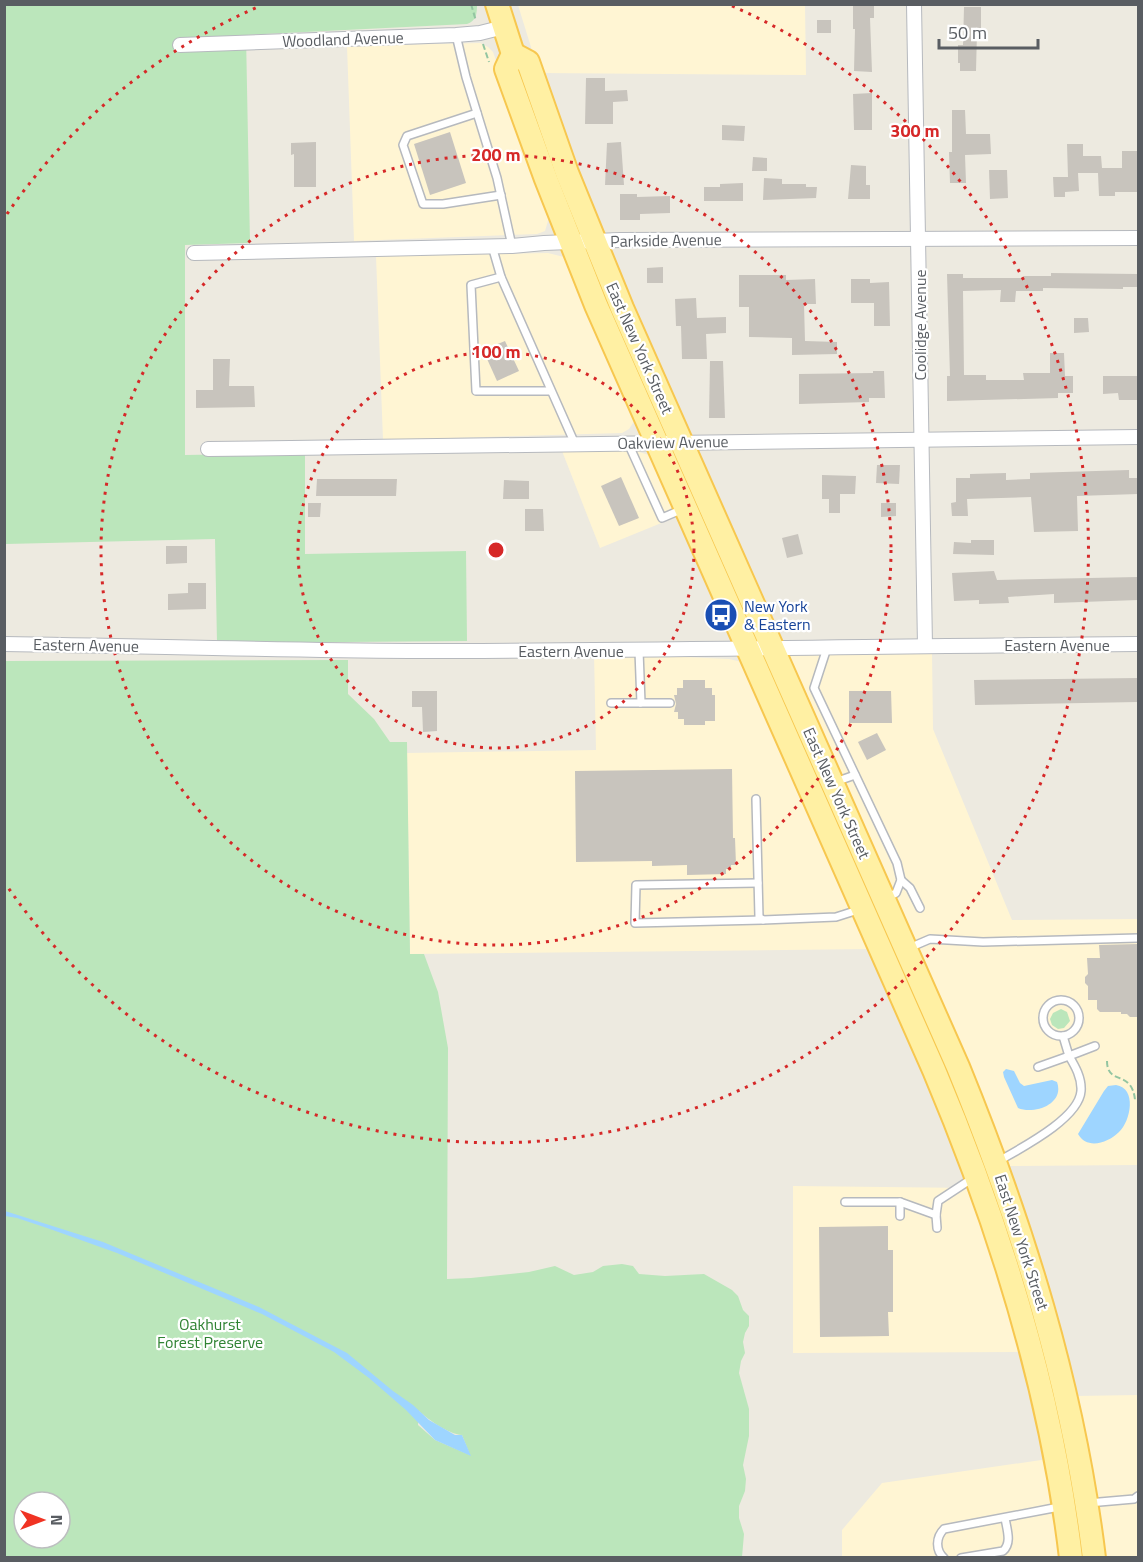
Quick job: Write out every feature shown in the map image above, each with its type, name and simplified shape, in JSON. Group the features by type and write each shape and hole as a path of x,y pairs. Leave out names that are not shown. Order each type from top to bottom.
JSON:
{"main road":[{"name":"East New York Street","path":"497,4 513,54 506,69 570,242 934,1070 996,1227 1030,1345 1055,1456 1071,1557"},
{"name":"East New York Street","path":"513,54 528,62 594,241 772,648 814,717 832,783 958,1067 996,1163 1041,1296 1071,1422 1094,1557"}],"street":[{"name":"Coolidge Avenue","path":"914,4 925,646"},
{"name":"Woodland Avenue","path":"180,45 456,35 480,33 504,27"},
{"name":"Parkside Avenue","path":"194,253 513,246 594,241 1138,238"},
{"name":"Oakview Avenue","path":"208,449 1138,437"},
{"name":"Eastern Avenue","path":"4,644 405,651 639,651 1138,644"}],"lane":[{"path":"456,35 513,246"},
{"path":"477,113 407,136 403,145 423,204 443,204 501,195"},
{"path":"492,246 501,277 575,444"},
{"path":"501,277 471,285 476,392 550,391"},
{"path":"628,443 662,518 685,508"},
{"path":"758,883 636,885 635,924 836,917 896,893 901,880 897,863 855,775 814,717 814,688 827,647"},
{"path":"639,651 641,703"},
{"path":"611,703 670,703"},
{"path":"832,783 855,775"},
{"path":"756,800 759,917 763,920"},
{"path":"901,880 910,888 920,908"},
{"path":"905,950 930,939 994,942 1138,938"},
{"path":"1057,1000 1069,1001 1077,1009 1079,1015 1077,1026 1069,1034 1063,1036 1057,1036 1048,1030 1042,1021 1047,1005 1057,1000"},
{"path":"937,1228 938,1201 976,1175 1022,1149 1064,1118 1075,1105 1081,1092 1078,1071 1069,1056 1063,1036"},
{"path":"1038,1067 1095,1046"},
{"path":"845,1202 900,1202 936,1215"},
{"path":"900,1202 900,1216"},
{"path":"945,1557 939,1551 938,1542 938,1536 944,1529 1064,1506 1134,1499 1138,1496"},
{"path":"961,1557 1006,1549 1008,1539 1005,1518"}],"path":[{"path":"471,4 475,18"},
{"path":"1107,1061 1110,1074 1132,1085 1135,1100"}],"shaded area":[{"path":"518,5 805,5 806,75 539,73"},
{"path":"480,43 493,52 550,214 545,231 537,234 354,241 347,46"},
{"path":"548,253 564,257 573,268 635,420 629,429 622,433 383,440 376,256"},
{"path":"562,451 636,451 649,455 656,461 681,515 600,548"},
{"path":"932,652 933,729 1012,920 1138,919 1138,1165 1006,1166 783,655"},
{"path":"594,653 729,659 742,662 872,949 410,954 407,753 596,750"},
{"path":"793,1186 974,1188 1024,1352 793,1353"},
{"path":"1138,1395 1138,1557 1102,1557 1074,1396"},
{"path":"1048,1459 1063,1557 842,1558 842,1530 882,1483"}],"green space":[{"name":"Oakhurst Forest Preserve","path":"5,5 477,5 475,17 467,24 246,35 250,243 185,245 185,455 305,453 305,554 466,551 467,641 217,643 215,539 6,544 6,661 348,660 348,694 374,719 390,742 407,742 410,954 424,954 438,992 448,1048 447,1279 529,1272 555,1266 574,1275 593,1272 603,1266 622,1264 633,1266 639,1274 665,1276 704,1274 732,1290 749,1316 749,1326 743,1342 745,1353 739,1373 749,1409 749,1436 743,1465 746,1479 745,1491 739,1506 739,1518 744,1534 742,1557 5,1557","holes":["419,1411 433,1422 462,1435 470,1455 435,1440 418,1425"]},
{"path":"1061,1009 1067,1012 1070,1021 1064,1028 1058,1029 1052,1025 1050,1019 1053,1013"}],"water":[{"path":"1006,1069 1014,1071 1024,1086 1052,1080 1057,1082 1057,1096 1052,1102 1039,1109 1018,1108 1004,1077 1003,1072"},
{"path":"1108,1086 1123,1087 1129,1098 1127,1120 1119,1132 1104,1142 1087,1142 1078,1134 1104,1091"},
{"path":"5,1211 103,1242 259,1307 347,1353 429,1420 455,1435 462,1435 471,1456 435,1440 406,1410 334,1352 262,1314 117,1253 17,1218 5,1216"}],"building":[{"path":"853,4 874,4 874,18 870,18 872,72 854,71"},
{"path":"964,7 981,7 981,32 977,32 976,71 960,71 960,63 958,63 958,45 963,45"},
{"path":"817,20 831,20 831,33 817,33"},
{"path":"586,78 605,78 605,91 627,90 628,101 613,102 613,124 585,124"},
{"path":"872,93 872,130 854,130 853,94"},
{"path":"952,110 965,110 966,134 990,134 991,154 965,155 966,183 950,183 949,152 952,152"},
{"path":"722,125 745,126 744,141 722,140"},
{"path":"450,132 466,183 430,195 414,144"},
{"path":"316,142 316,187 294,187 294,154 291,155 291,143"},
{"path":"621,142 624,185 605,185 607,143"},
{"path":"1067,144 1083,144 1083,156 1101,156 1102,168 1122,168 1122,151 1138,151 1138,192 1115,192 1115,196 1099,196 1098,173 1078,173 1079,191 1065,192 1065,197 1054,197 1053,177 1068,177"},
{"path":"753,157 767,158 767,171 752,171"},
{"path":"851,165 866,166 866,185 870,185 870,199 848,199"},
{"path":"989,170 1007,170 1008,198 990,199"},
{"path":"764,178 782,179 782,184 806,184 806,187 817,187 816,198 763,200"},
{"path":"743,183 743,201 704,201 704,187"},
{"path":"620,194 637,194 637,197 670,196 670,213 640,214 640,220 620,220"},
{"path":"663,267 663,283 647,283 647,268"},
{"path":"1051,273 1138,274 1138,287 1123,287 1123,289 1043,288 1043,291 1016,291 1015,302 1000,302 1001,290 963,291 964,375 986,375 986,380 1024,380 1023,373 1050,373 1050,353 1064,353 1065,376 1073,376 1073,393 1058,393 1058,398 947,401 947,376 950,376 947,274 963,274 963,278 1024,278 1024,276 1051,276"},
{"path":"739,275 786,275 786,280 815,279 816,304 804,304 805,341 837,342 837,354 792,355 792,338 749,337 749,307 739,307"},
{"path":"851,279 870,279 870,283 889,282 890,326 874,326 874,303 851,303"},
{"path":"696,298 697,318 726,317 726,333 706,334 707,359 682,359 681,326 676,326 675,299"},
{"path":"1074,318 1088,318 1089,332 1074,333"},
{"path":"505,341 519,371 497,381 483,350"},
{"path":"213,359 230,359 229,386 254,386 255,407 196,408 196,390 213,390"},
{"path":"710,361 723,361 725,418 709,418"},
{"path":"873,371 884,371 885,398 869,398 869,402 799,404 799,374 873,373"},
{"path":"1103,376 1138,376 1138,400 1119,400 1118,393 1103,394"},
{"path":"877,465 900,465 899,484 876,483"},
{"path":"1129,470 1129,478 1138,478 1138,494 1077,496 1078,531 1034,532 1031,497 967,499 968,516 952,516 951,503 956,502 956,478 970,478 970,474 1006,473 1006,480 1030,479 1030,473"},
{"path":"822,475 856,476 855,494 840,494 840,513 829,513 829,499 822,499"},
{"path":"621,477 639,518 619,526 601,486"},
{"path":"317,479 397,479 396,496 316,496"},
{"path":"504,480 529,481 529,499 503,499"},
{"path":"308,503 321,503 320,517 308,517"},
{"path":"881,503 896,503 896,516 881,517"},
{"path":"525,509 543,509 544,531 525,531"},
{"path":"798,534 803,554 787,558 782,538"},
{"path":"971,540 994,540 994,555 953,554 954,542 971,543"},
{"path":"166,546 187,546 187,563 166,564"},
{"path":"994,571 997,580 1138,577 1138,600 1054,603 1054,594 1008,597 1009,603 979,604 979,600 954,601 952,573"},
{"path":"188,583 206,583 206,609 168,610 168,594 188,593"},
{"path":"1138,678 1138,702 975,705 974,680"},
{"path":"683,680 705,680 705,688 712,688 712,695 715,695 715,721 705,721 705,725 684,725 684,719 678,719 678,712 674,712 676,704 674,695 677,695 677,688 683,688"},
{"path":"412,691 437,691 437,731 423,732 422,707 412,707"},
{"path":"849,691 891,691 892,723 849,723"},
{"path":"877,733 886,750 867,760 858,742"},
{"path":"732,769 733,838 735,838 736,865 731,865 731,869 726,869 726,874 687,875 687,865 652,866 652,861 576,862 575,771"},
{"path":"1138,944 1138,1017 1130,1017 1121,1012 1100,1012 1097,1009 1097,1000 1088,1000 1088,986 1085,983 1085,977 1088,974 1087,958 1100,958 1099,945"},
{"path":"888,1226 888,1250 893,1250 893,1312 888,1312 889,1336 820,1337 819,1227"}],"place":[{"name":"New York & Eastern","path":"721,615"}]}
